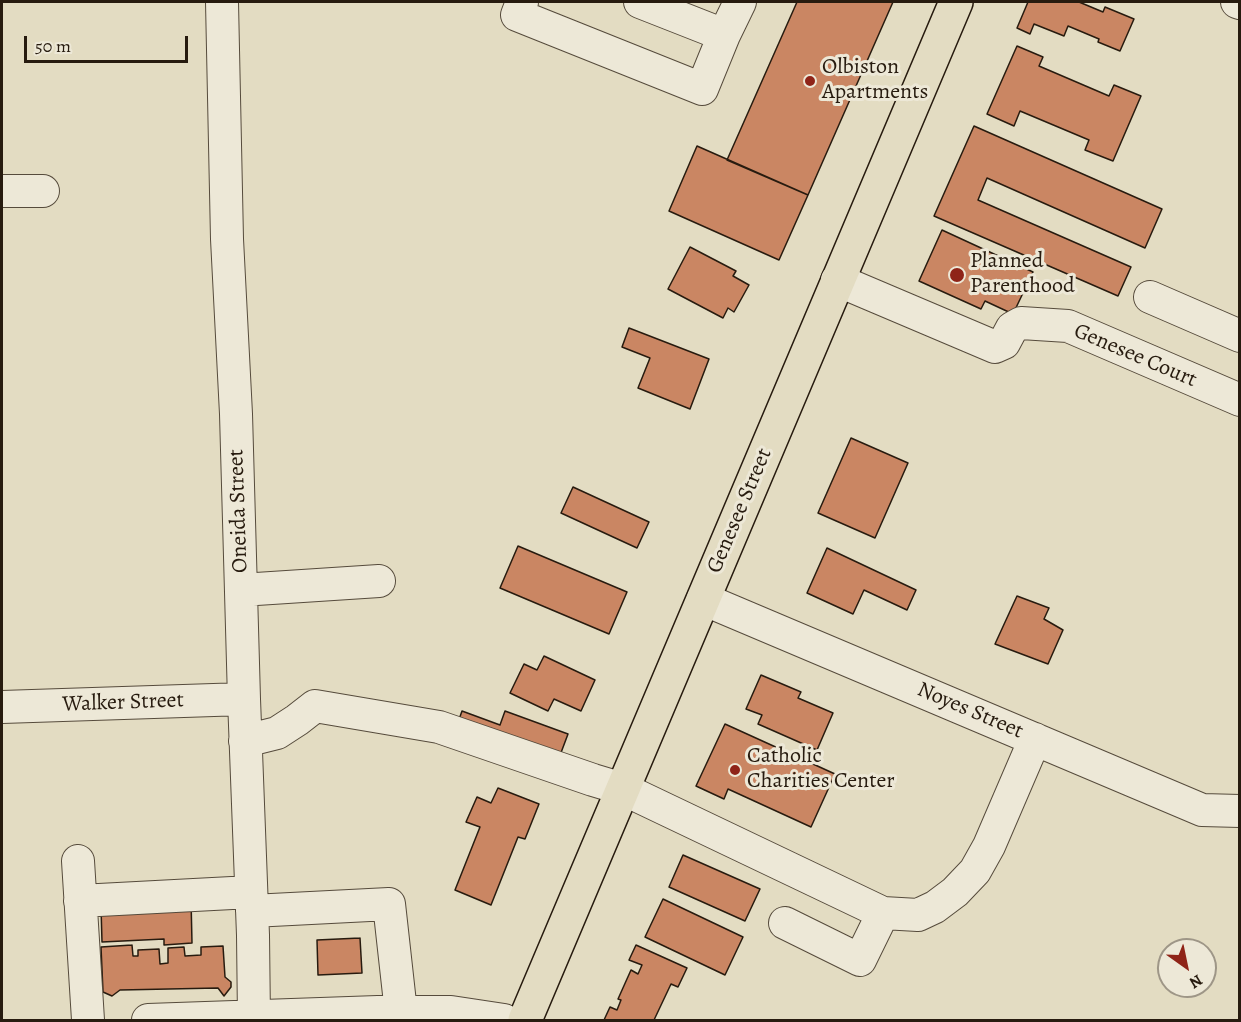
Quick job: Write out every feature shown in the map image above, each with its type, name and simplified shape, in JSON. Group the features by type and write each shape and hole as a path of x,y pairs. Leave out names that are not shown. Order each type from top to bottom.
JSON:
{"main road":[{"name":"Genesee Street","path":"525,1020 956,2"}],"street":[{"name":"Oneida Street","path":"222,2 227,239 236,414 254,1019"},
{"path":"522,2 517,15 702,89 740,2"},
{"path":"640,2 724,35"},
{"path":"2,191 43,192"},
{"name":"Genesee Court","path":"837,280 995,348 1004,343 1012,328 1021,323 1068,326 1239,400"},
{"path":"1150,297 1239,336"},
{"path":"241,590 379,581"},
{"name":"Noyes Street","path":"703,599 1202,810 1239,811"},
{"name":"Walker Street","path":"2,707 244,699"},
{"path":"245,741 277,733 315,706 439,726 623,789 884,913 918,915 956,892 975,871 989,846 1035,739"},
{"path":"78,861 88,1020"},
{"path":"80,901 389,904 401,1012"},
{"path":"785,923 860,960 884,913"},
{"path":"148,1020 452,1012 504,1020"}],"building":[{"name":"Olbiston Apartments","path":"797,2 893,2 808,195 727,160"},
{"path":"1028,2 1079,2 1103,12 1105,7 1134,19 1120,51 1068,26 1064,36 1034,24 1030,34 1017,28"},
{"path":"1017,46 1043,57 1039,66 1109,96 1114,85 1141,96 1113,161 1085,150 1089,140 1020,111 1014,126 987,114"},
{"path":"974,126 1162,209 1145,248 987,178 978,200 1131,267 1118,296 934,216"},
{"path":"697,146 808,195 779,260 669,211"},
{"path":"942,230 1033,272 1013,314 985,301 981,309 919,281"},
{"path":"690,247 736,271 733,276 749,285 734,312 728,308 723,318 668,289"},
{"path":"629,328 709,359 690,409 638,388 650,358 622,347"},
{"path":"851,438 908,463 875,538 818,513"},
{"path":"573,487 649,522 637,548 561,513"},
{"path":"518,546 627,592 609,634 500,588"},
{"path":"827,548 916,590 907,610 864,590 853,614 807,593"},
{"path":"1017,596 1049,608 1044,619 1063,630 1048,664 995,644"},
{"path":"544,656 595,680 581,711 554,699 548,711 510,693 524,664 537,670"},
{"path":"761,675 801,692 798,698 833,713 817,750 758,724 762,715 746,709"},
{"path":"462,711 500,725 505,711 568,734 556,766 456,728"},
{"path":"725,724 835,774 811,827 728,789 724,799 696,786"},
{"path":"498,788 539,804 525,839 518,837 491,905 455,890 480,827 466,822 477,797 491,803"},
{"path":"683,855 760,889 745,921 669,887"},
{"path":"191,899 192,943 164,945 164,939 102,942 101,907"},
{"path":"663,899 743,937 725,975 645,937"},
{"path":"360,938 362,973 318,975 317,940"},
{"path":"132,945 133,956 138,956 138,950 159,949 160,964 168,963 168,948 184,947 185,956 201,955 201,947 223,946 225,977 231,982 231,987 224,996 218,988 120,990 112,996 103,992 101,947"},
{"path":"636,945 687,968 678,987 671,984 654,1020 604,1020 610,1007 617,1010 621,1000 618,999 631,970 638,974 642,965 629,960"}],"place":[{"name":"Olbiston Apartments","path":"810,81"},
{"name":"Planned Parenthood","path":"957,275"},
{"name":"Catholic Charities Center","path":"735,770"}]}
